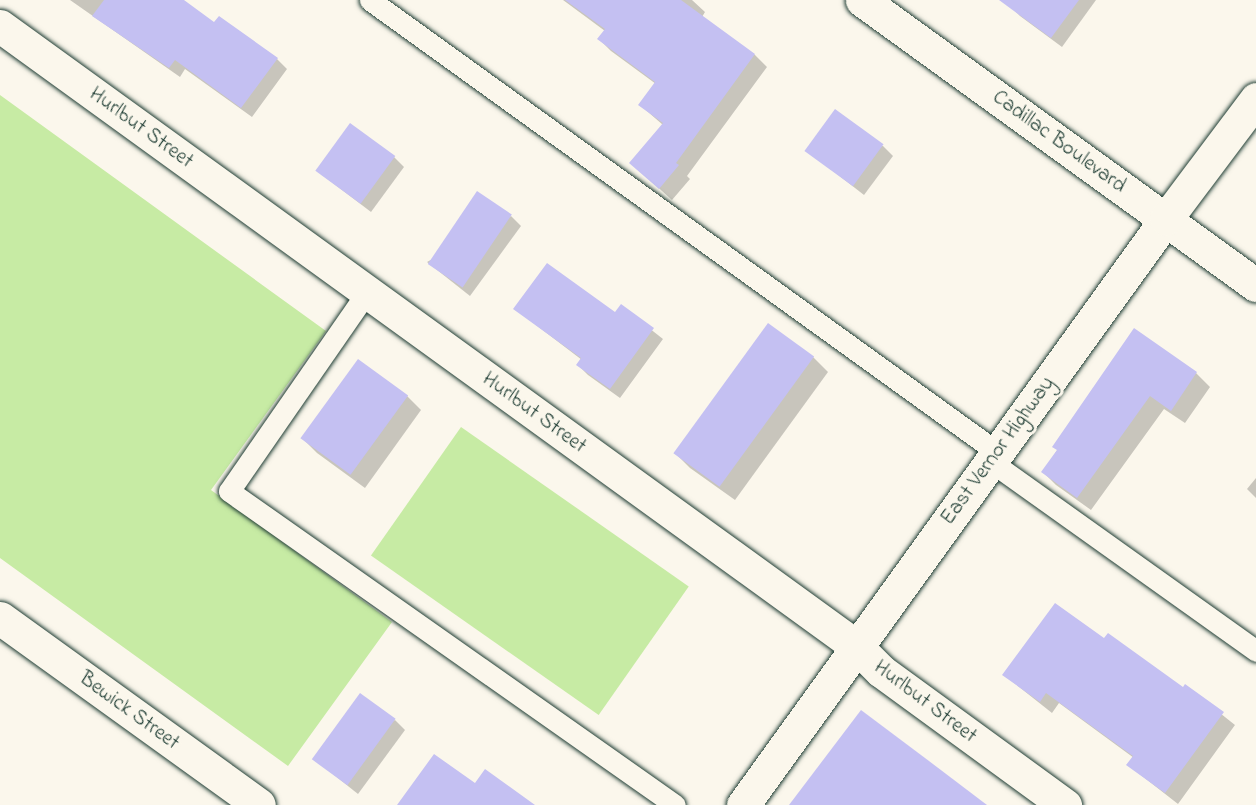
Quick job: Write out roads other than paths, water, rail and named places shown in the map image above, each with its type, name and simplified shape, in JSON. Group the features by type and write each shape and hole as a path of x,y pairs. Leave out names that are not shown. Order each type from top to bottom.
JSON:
{"street":[{"name":"Cadillac Boulevard","path":"862,0 1256,285"},
{"name":"Hurlbut Street","path":"0,26 856,646 881,671 1065,805"},
{"name":"East Vernor Highway","path":"743,805 1166,219 1256,99"},
{"name":"Bewick Street","path":"0,618 259,805"}],"lane":[{"path":"370,0 1256,651"},
{"path":"367,292 230,490 675,805"}]}
